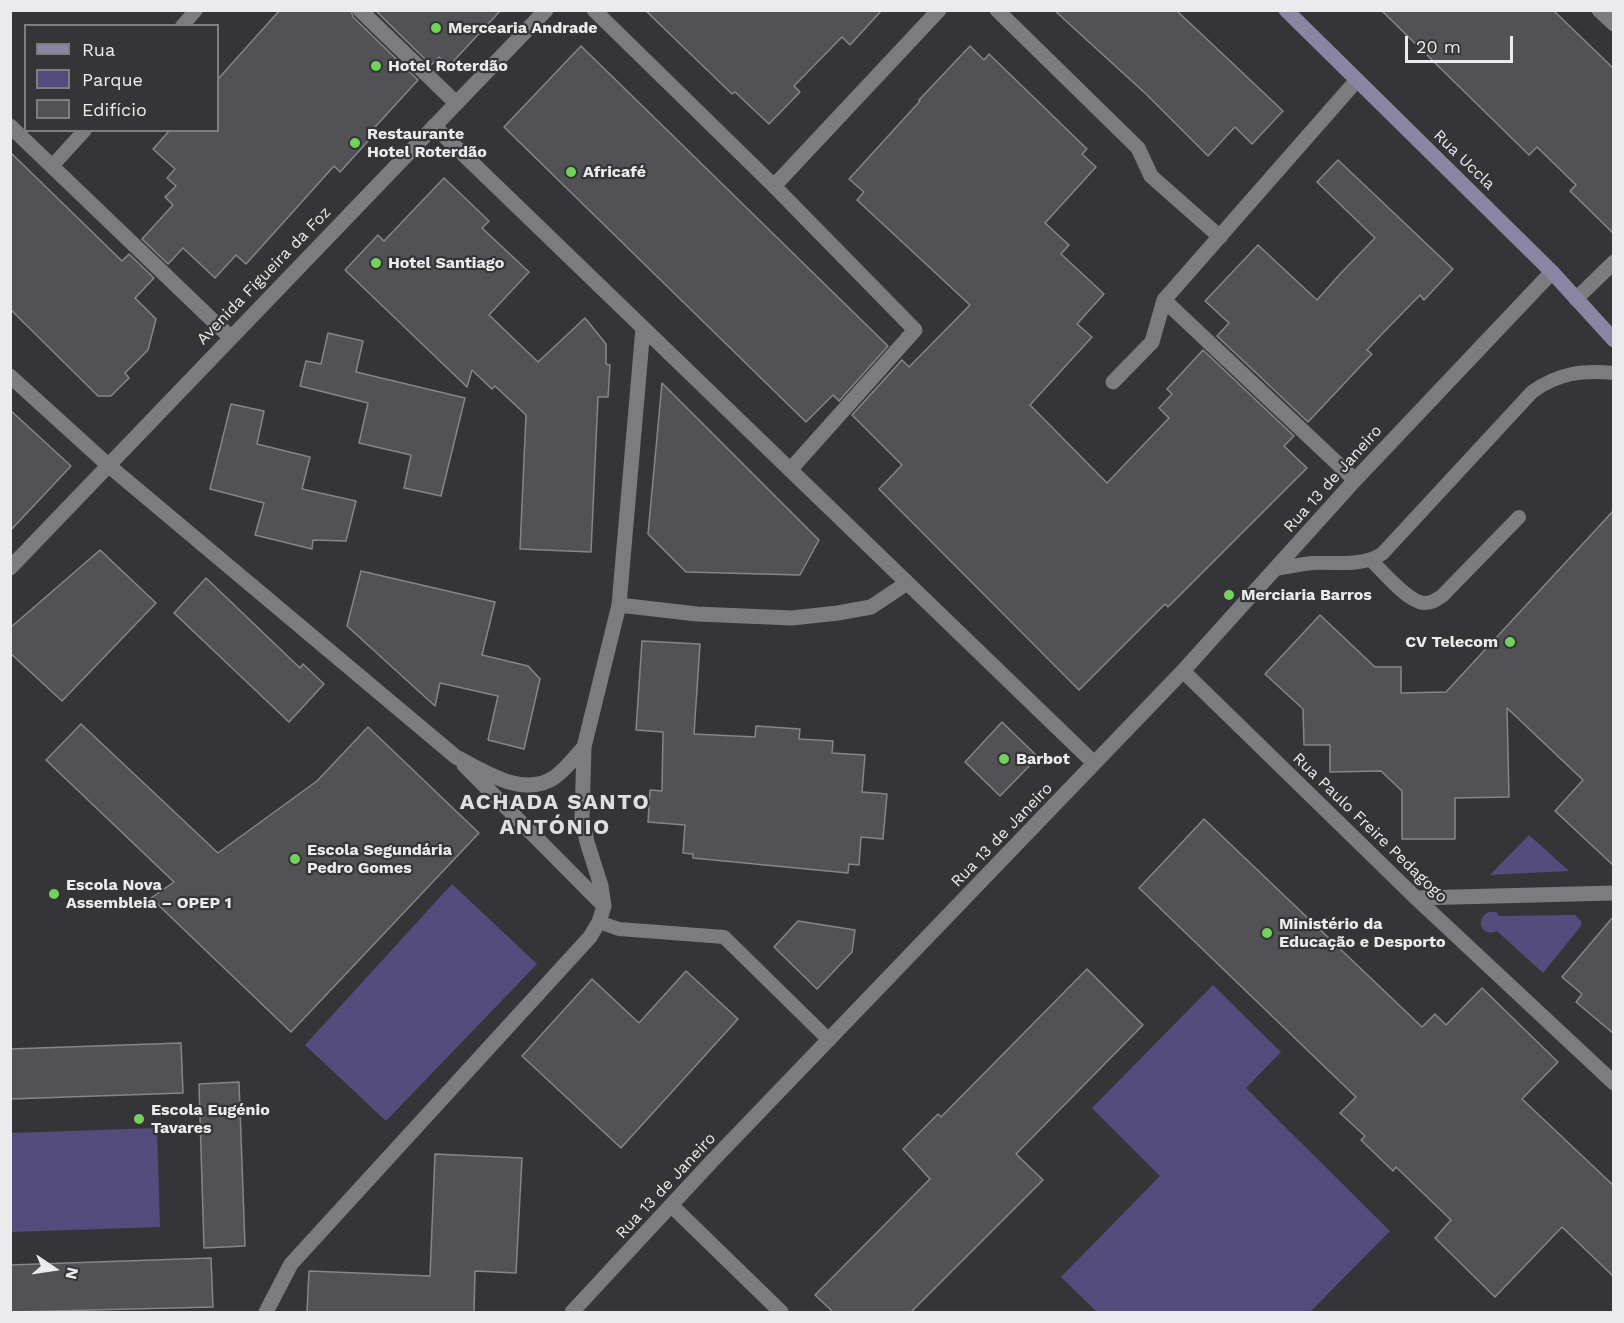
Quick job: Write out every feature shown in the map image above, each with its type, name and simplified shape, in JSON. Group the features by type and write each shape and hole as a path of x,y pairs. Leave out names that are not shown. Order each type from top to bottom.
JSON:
{"street":[{"path":"360,10 456,103"},
{"name":"Avenida Figueira da Foz","path":"10,568 546,10"},
{"path":"594,10 774,186 915,330 790,470"},
{"path":"774,186 939,10"},
{"path":"997,10 1138,148 1151,176 1220,237"},
{"name":"Rua Uccla","path":"1286,10 1552,272 1614,340"},
{"path":"1599,10 1614,24"},
{"path":"1113,382 1152,342 1164,300 1357,80"},
{"path":"10,126 230,338"},
{"path":"434,126 1094,763"},
{"path":"1576,299 1614,262"},
{"name":"Rua 13 de Janeiro","path":"572,1312 1183,671 1355,480 1552,272"},
{"path":"1164,300 1355,480"},
{"path":"266,1312 291,1264 582,946 599,922 603,906 601,886 582,818 584,747 619,605 643,328"},
{"path":"10,376 108,465 456,757 603,906"},
{"path":"619,605 697,614 792,618 871,607 908,583"},
{"name":"Rua Paulo Freire Pedagogo","path":"1183,671 1416,898 1614,1083"},
{"path":"456,757 519,785 538,784 554,778 584,747"},
{"path":"1416,898 1614,893"},
{"path":"672,1206 781,1312"}],"lane":[{"path":"184,24 196,10"},
{"path":"52,166 83,132"},
{"path":"1276,569 1311,563 1359,563 1382,554 1532,392 1545,382 1572,373 1614,373"},
{"path":"1371,560 1412,600 1432,603 1442,596 1519,518"},
{"path":"599,922 619,929 724,937 829,1040"}],"green space":[{"path":"1529,835 1569,871 1490,875"},
{"path":"452,884 537,964 386,1121 305,1045"},
{"path":"1489,912 1496,912 1499,916 1575,915 1581,921 1581,926 1543,973 1497,931 1484,930 1482,919"},
{"path":"1213,985 1281,1052 1246,1088 1390,1231 1310,1312 1097,1312 1061,1277 1160,1176 1092,1108"},
{"path":"157,1128 160,1227 11,1232 11,1133"}],"building":[{"path":"280,10 351,10 353,17 418,80 375,127 378,130 340,172 334,166 246,264 236,255 215,278 183,248 168,264 142,239 173,205 165,197 176,186 167,178 175,169 153,149 168,132 219,132 219,78"},
{"path":"375,10 501,10 449,66 439,57 431,65"},
{"path":"645,10 882,10 850,45 842,37 794,86 800,92 769,124 735,92 732,94"},
{"path":"1054,10 1176,10 1283,111 1252,144 1235,127 1208,156 1146,94"},
{"path":"1381,10 1553,10 1614,69 1614,234 1570,191 1576,185 1537,147 1529,155"},
{"path":"581,46 888,346 839,401 833,395 806,422 504,127"},
{"path":"970,46 984,60 989,54 1087,149 1082,154 1096,167 1045,223 1069,245 1061,254 1104,294 1077,324 1092,337 1030,405 1107,483 1169,418 1159,408 1172,394 1167,389 1203,350 1294,436 1284,446 1307,468 1168,607 1165,604 1079,690 879,489 902,465 852,415 902,360 909,367 970,305 857,200 864,192 849,179"},
{"path":"10,152 122,261 129,254 154,278 135,298 156,319 148,350 125,373 129,378 111,396 98,396 10,309"},
{"path":"1338,160 1453,269 1424,300 1420,295 1381,335 1367,350 1372,354 1308,422 1217,336 1229,323 1205,301 1258,245 1317,300 1375,238 1317,182"},
{"path":"444,178 489,221 482,228 529,272 489,315 538,362 585,318 606,344 606,364 610,365 608,397 598,397 591,552 520,549 526,415 495,386 492,389 472,370 467,387 345,270 378,235 384,241"},
{"path":"328,333 363,341 356,372 465,398 441,496 404,488 411,455 359,443 368,403 300,386 306,361 321,364"},
{"path":"662,383 819,540 800,575 686,572 648,534"},
{"path":"231,404 264,411 257,444 310,457 302,489 356,501 346,541 313,540 312,549 255,535 264,503 210,489"},
{"path":"10,410 71,466 10,531"},
{"path":"1614,510 1614,866 1555,811 1583,780 1507,708 1509,797 1455,798 1455,839 1402,839 1402,791 1381,771 1330,772 1330,745 1304,745 1303,709 1265,674 1320,615 1375,667 1401,667 1401,693 1446,692"},
{"path":"100,550 156,603 62,701 10,653 10,628"},
{"path":"361,571 495,602 482,655 528,666 540,679 524,749 488,740 498,696 440,683 435,706 347,626"},
{"path":"206,578 300,668 303,664 324,684 289,722 174,613"},
{"path":"642,641 700,644 694,734 755,737 756,726 800,729 799,739 833,741 832,753 865,755 862,792 887,794 883,839 861,837 859,865 849,864 848,873 693,858 693,854 683,853 685,825 648,822 650,790 662,791 663,732 636,730"},
{"path":"1002,722 1038,757 1000,796 965,762"},
{"path":"81,724 218,853 317,781 368,727 479,833 291,1032 151,898 174,882 46,760"},
{"path":"1204,819 1422,1027 1435,1014 1446,1025 1482,988 1558,1062 1522,1099 1614,1186 1614,1277 1562,1227 1495,1297 1435,1238 1451,1220 1396,1167 1393,1171 1361,1140 1365,1136 1340,1113 1356,1097 1139,888"},
{"path":"1614,916 1614,1034 1576,1002 1582,994 1562,977"},
{"path":"798,921 855,930 852,952 817,989 774,947"},
{"path":"1087,969 1143,1025 1016,1154 1043,1180 911,1312 833,1312 815,1295 930,1179 903,1149 938,1114 941,1117"},
{"path":"686,971 738,1019 621,1148 522,1056 592,979 639,1023"},
{"path":"181,1043 183,1093 10,1099 10,1049"},
{"path":"239,1082 245,1246 204,1248 199,1084"},
{"path":"435,1154 522,1158 516,1273 475,1271 474,1312 307,1312 309,1271 430,1276"},
{"path":"211,1258 213,1307 10,1312 10,1265"}],"place":[{"name":"Mercearia Andrade","path":"436,28"},
{"name":"Hotel Roterdão","path":"376,66"},
{"name":"Restaurante Hotel Roterdão","path":"355,143"},
{"name":"Africafé","path":"571,172"},
{"name":"Hotel Santiago","path":"376,263"},
{"name":"Merciaria Barros","path":"1229,595"},
{"name":"CV Telecom","path":"1510,642"},
{"name":"Barbot","path":"1004,759"},
{"name":"Escola Segundária Pedro Gomes","path":"295,859"},
{"name":"Escola Nova Assembleia – OPEP 1","path":"54,894"},
{"name":"Ministério da Educação e Desporto","path":"1267,933"},
{"name":"Escola Eugénio Tavares","path":"139,1119"}],"district":[{"name":"ACHADA SANTO ANTÓNIO","path":"555,816"}]}
